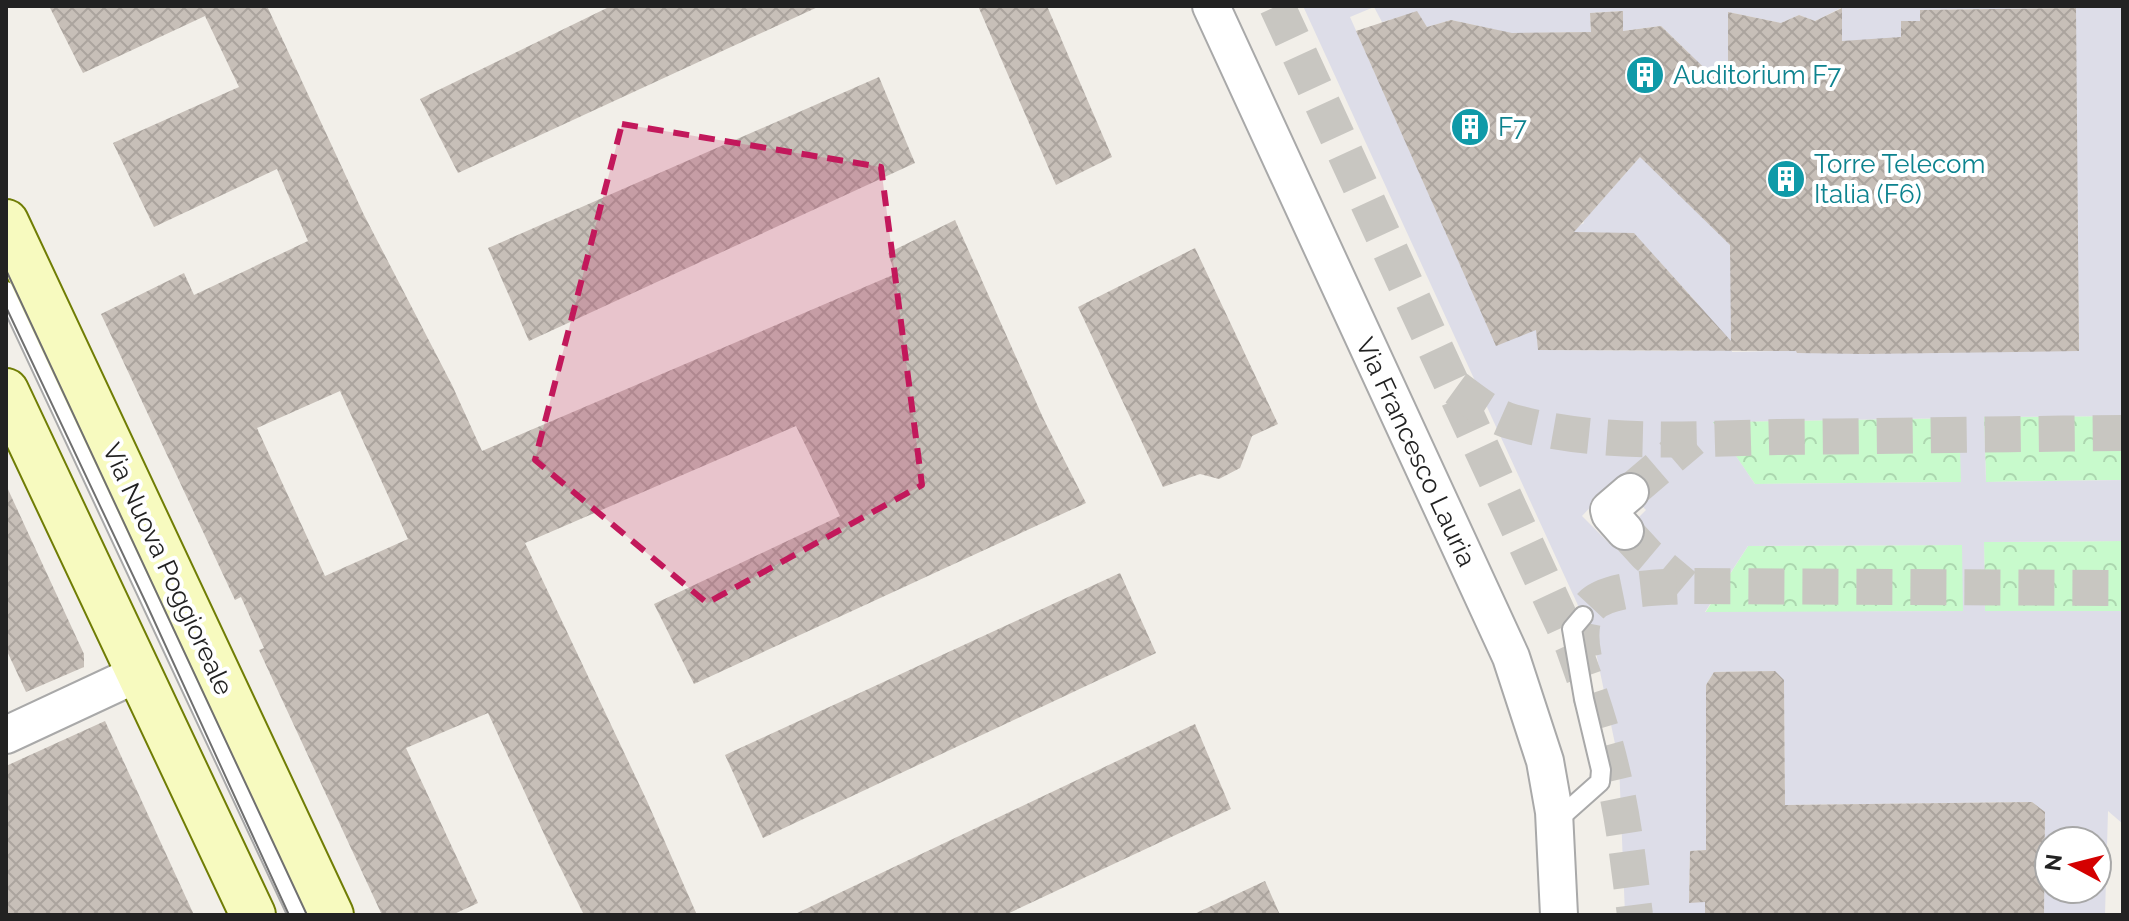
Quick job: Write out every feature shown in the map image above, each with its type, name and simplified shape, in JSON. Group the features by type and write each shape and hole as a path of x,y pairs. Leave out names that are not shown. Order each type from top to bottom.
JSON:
{"main road":[{"name":"Via Nuova Poggioreale","path":"6,222 331,915"},
{"path":"6,391 253,915"}],"street":[{"name":"Via Francesco Lauria","path":"1211,6 1501,631 1545,761 1555,822 1559,915"},
{"path":"1625,531 1609,510 1630,492"},
{"path":"6,735 139,673"}],"lane":[{"path":"6,291 298,915"},
{"path":"1555,822 1600,782 1601,770 1572,629 1583,616"}],"highlighted area":[{"path":"622,124 881,167 922,485 707,603 535,460"}],"green space":[{"path":"2123,416 2123,480 1986,482 1984,417"},
{"path":"1960,418 1962,482 1755,484 1712,422"},
{"path":"2123,541 2123,611 1985,611 1984,542"},
{"path":"1963,545 1964,611 1705,613 1748,546"}],"shaded area":[{"path":"1303,6 2123,6 2123,416 1984,417 1986,482 2123,480 2123,541 1984,542 1985,611 2123,611 2123,824 2108,811 2108,825 2045,825 2045,812 2032,802 1785,805 1784,681 1774,671 1714,672 1706,685 1706,850 1690,851 1689,902 1705,902 1705,915 1625,915 1619,763 1593,638","holes":["1374,7 1382,22 1417,12 1427,27 1451,20 1496,30 1584,223 1557,237 1634,234 1698,304 1679,330 1692,351 1539,350 1534,312 1496,345 1350,17","1841,8 1774,351 1732,352 1728,12 1781,23 1799,15 1815,21","2075,8 2079,350 1887,353 1902,21 1920,21 1920,10","1623,11 1623,31 1661,26 1690,54 1640,157 1608,193 1534,33 1591,32 1590,13","1959,418 1961,482 1755,484 1713,422","1616,480 1646,510 1611,545 1582,516","1962,545 1963,611 1705,612 1748,546"]},
{"path":"2044,905 2105,905 2105,915 2044,915"}],"building":[{"path":"49,6 267,6 364,215 452,385 482,451 895,274 888,253 955,220 1044,420 1086,503 694,684 654,604 840,516 796,426 525,543 647,801 697,915 584,915 488,713 406,748 478,903 452,915 382,915 259,650 264,648 241,597 235,600 101,314 184,273 194,295 308,241 277,169 154,227 113,143 239,87 205,16 83,73","holes":["340,391 408,539 325,576 257,428"]},
{"path":"611,6 820,6 458,173 420,99"},
{"path":"978,6 1047,6 1112,157 1056,185"},
{"path":"1842,8 1842,41 1901,37 1901,21 1920,21 1920,10 2076,8 2079,351 1864,354 1538,350 1536,330 1496,346 1356,31 1417,11 1427,27 1451,20 1512,33 1591,32 1590,13 1623,11 1623,31 1661,26 1728,91 1728,12 1781,23 1799,15 1815,21","holes":["1640,157 1730,245 1731,341 1634,233 1574,232"]},
{"path":"879,77 915,163 529,341 488,248"},
{"path":"1195,248 1278,424 1252,436 1240,468 1219,479 1200,474 1163,487 1078,307"},
{"path":"6,485 84,654 84,667 26,692 6,649"},
{"path":"1120,573 1156,653 763,838 725,755"},
{"path":"1775,671 1784,680 1785,805 2032,802 2045,812 2045,825 2033,825 2033,905 2044,905 2044,915 1705,915 1705,902 1689,903 1690,851 1706,850 1706,685 1714,672"},
{"path":"105,721 194,915 6,915 6,766"},
{"path":"1195,724 1231,809 1005,915 793,915"},
{"path":"1265,881 1280,915 1192,915"}],"tunnel":[{"path":"1277,6 1573,646 1613,775 1635,915"},
{"path":"1456,388 1490,412 1513,422 1545,430 1611,438 2123,433"},
{"path":"1630,492 1692,439"},
{"path":"1625,531 1647,555 1684,586"},
{"path":"1584,658 1582,626 1588,609 1606,596 1633,590 1684,586 2123,588"}],"tram line":[{"path":"6,270 307,915"},
{"path":"6,307 289,915"}],"place":[{"name":"Auditorium F7","path":"1645,75"},
{"name":"F7","path":"1470,127"},
{"name":"Torre Telecom Italia (F6)","path":"1786,179"}]}
